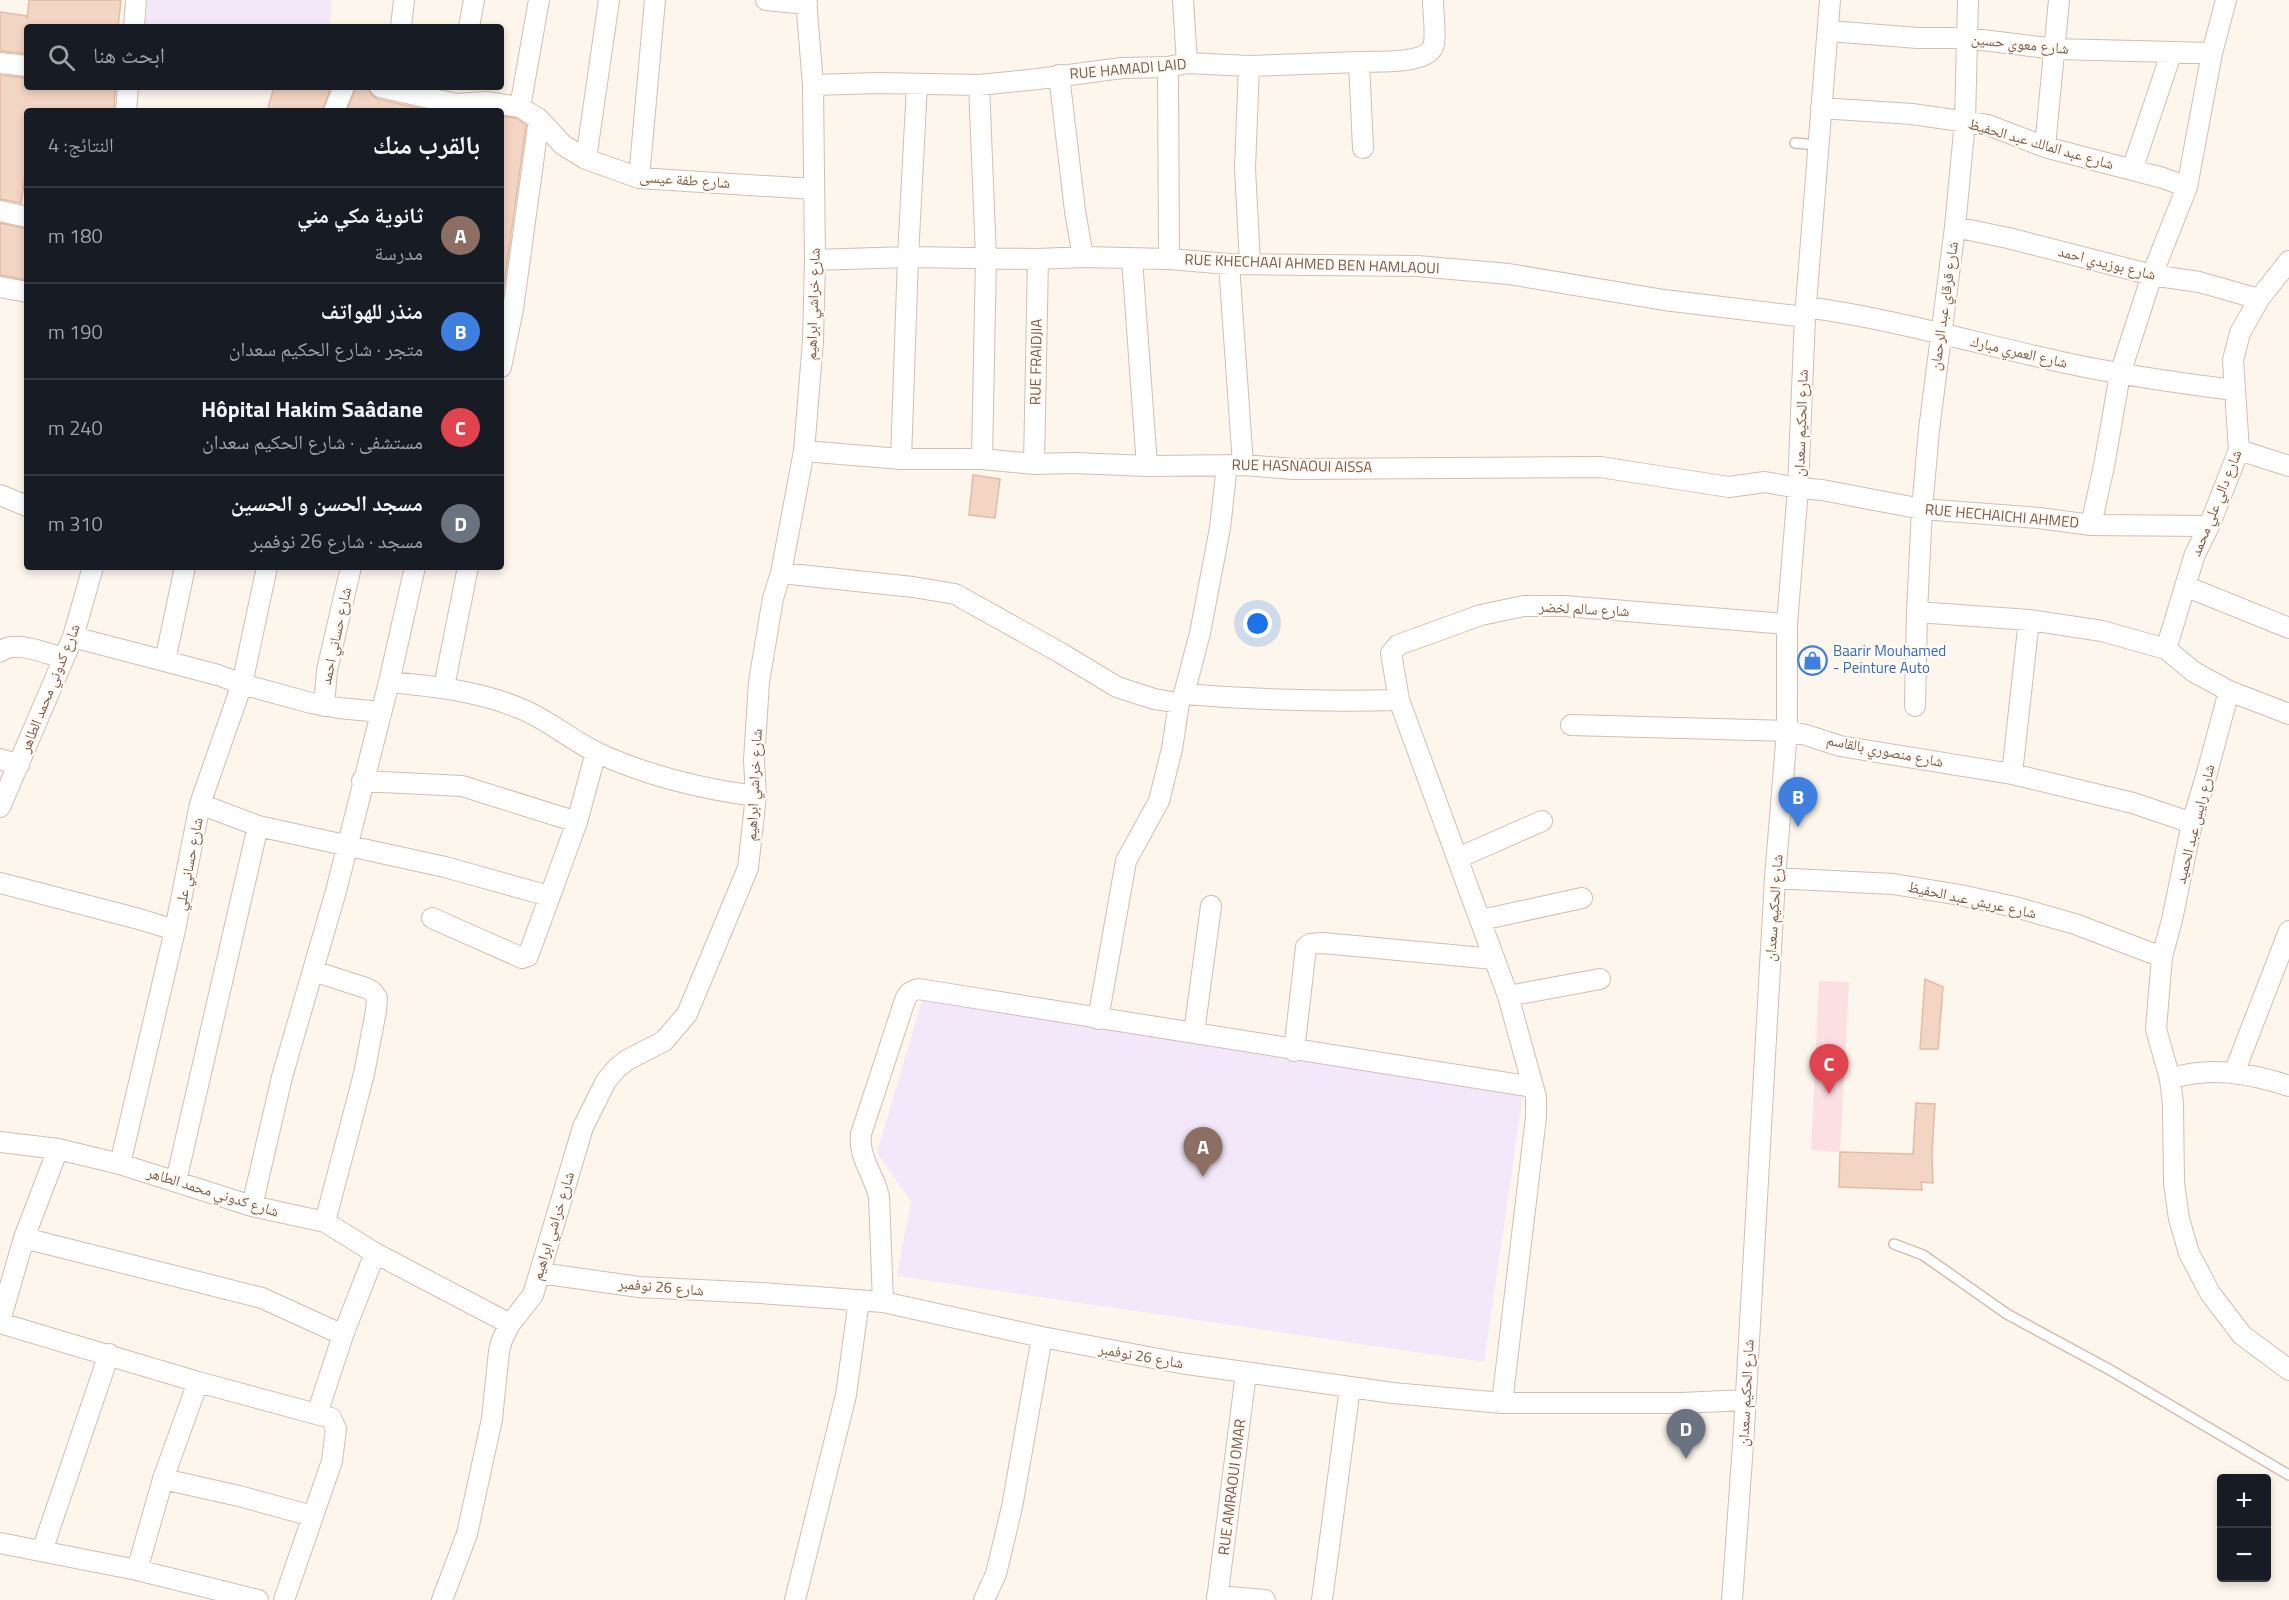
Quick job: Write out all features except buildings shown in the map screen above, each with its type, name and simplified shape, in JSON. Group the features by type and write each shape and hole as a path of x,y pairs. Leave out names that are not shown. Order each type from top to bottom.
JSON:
{"street":[{"path":"134,24 136,0"},
{"path":"401,24 404,0"},
{"path":"470,24 474,0"},
{"path":"406,90 520,107 540,0"},
{"path":"586,159 609,0"},
{"path":"639,178 655,0"},
{"path":"766,0 806,2"},
{"path":"1170,259 1177,65 1183,0"},
{"name":"RUE HAMADI LAID","path":"813,85 879,82 917,85 979,85 1122,68 1177,65 1249,66 1409,59 1424,56 1434,45 1432,0"},
{"name":"شارع الحكيم سعدان","path":"1732,1600 1775,878 1787,731 1787,624 1798,489 1806,312 1830,0"},
{"name":"شارع قرقاي عبد الرحمان","path":"1915,706 1922,509 1965,121 1968,0"},
{"path":"2045,147 2059,0"},
{"path":"2091,525 2120,374 2152,275 2187,187 2212,53 2226,0"},
{"name":"شارع خراشي ابراهيم","path":"442,1600 467,1534 492,1419 499,1351 510,1324 533,1295 583,1127 606,1081 627,1060 664,1041 679,1026 698,992 748,868 756,796 754,760 759,682 773,598 781,573 804,451 813,342 815,260 813,85 806,2"},
{"name":"شارع معوي حسين","path":"1829,31 1966,38 2055,49 2170,54 2212,53"},
{"path":"2132,170 2170,54"},
{"path":"1359,62 1363,148"},
{"path":"0,63 24,66"},
{"path":"1249,66 1245,168 1250,263"},
{"path":"1059,75 1075,211 1083,257"},
{"path":"901,459 917,85"},
{"path":"979,85 986,257 982,459"},
{"path":"126,108 128,90"},
{"path":"335,108 343,90"},
{"name":"شارع طفة عيسى","path":"520,107 539,119 563,145 586,159 639,178 813,189"},
{"name":"شارع عبد المالك عبد الحفيظ","path":"1821,108 1912,114 1988,125 2045,147 2187,187"},
{"path":"504,338 539,119"},
{"path":"0,212 24,217"},
{"name":"شارع بوزيدي احمد","path":"1955,227 2008,238 2152,275 2199,282 2259,299"},
{"name":"RUE KHECHAAI AHMED BEN HAMLAOUI","path":"815,260 908,257 1038,259 1083,257 1170,259 1229,264 1417,266 1509,274 1664,300 1806,312"},
{"name":"RUE FRAIDJIA","path":"1034,464 1038,259"},
{"path":"1132,259 1147,466"},
{"name":"شارع دالي علي محمد","path":"2166,649 2195,554 2240,450 2233,360 2240,333 2259,299 2289,261"},
{"path":"1098,1019 1126,861 1159,801 1172,749 1181,698 1200,633 1220,528 1235,465 1229,264"},
{"path":"0,287 24,291"},
{"name":"شارع العمري مبارك","path":"1806,312 1891,321 2035,357 2120,374 2234,390"},
{"path":"2240,450 2289,466"},
{"name":"RUE HASNAOUI AISSA","path":"804,451 901,459 982,459 1007,467 1074,462 1147,466 1235,465 1294,469 1600,467 1729,487 1765,482 1798,489"},
{"name":"RUE HECHAICHI AHMED","path":"1798,489 1822,490 1922,509 2039,518 2091,525 2209,526"},
{"path":"0,495 24,505"},
{"name":"شارع كدوني محمد الطاهر","path":"0,807 73,637 92,570"},
{"path":"165,662 184,570"},
{"name":"شارع حساني علي","path":"120,1164 175,930 200,804 242,684 266,570"},
{"name":"شارع حساني احمد","path":"324,706 327,670 350,570"},
{"path":"252,1206 282,1077 313,971 389,682 414,570"},
{"path":"444,687 467,570"},
{"path":"781,573 913,587 955,594 1117,687 1154,699 1317,702 1399,700 1508,996 1536,1097 1536,1117 1502,1403"},
{"path":"2185,586 2289,628"},
{"name":"شارع سالم لخضر","path":"1399,700 1391,653 1398,645 1481,615 1524,606 1564,606 1787,624"},
{"path":"1917,612 2029,620 2102,631 2166,649 2194,672 2229,691 2289,714"},
{"path":"2012,774 2029,620"},
{"path":"73,637 324,706 381,712"},
{"path":"0,652 4,648 15,646 64,658"},
{"path":"389,682 444,687 492,699 545,720 596,752 652,773 693,786 756,796"},
{"name":"شارع رايس عبد الحميد","path":"2229,691 2208,773 2192,823 2162,957 2156,1029 2170,1079 2173,1104 2174,1183 2179,1220 2189,1253 2210,1293 2242,1335 2289,1370"},
{"name":"شارع منصوري بالقاسم","path":"1571,725 1787,731 1840,746 2012,774 2133,803 2192,823"},
{"path":"432,918 525,958 528,956 577,822 596,752"},
{"path":"0,759 19,765"},
{"path":"362,782 462,786 577,822"},
{"path":"200,804 258,826 445,867 549,896"},
{"path":"1458,858 1542,821"},
{"path":"176,1181 258,826"},
{"name":"شارع عريش عبد الحفيظ","path":"1775,878 1893,884 1960,895 2015,907 2075,924 2162,957"},
{"path":"0,883 175,930"},
{"path":"1480,920 1582,898"},
{"path":"1194,1033 1211,906"},
{"path":"2234,1073 2289,931"},
{"path":"1294,1051 1306,947 1310,944 1323,943 1494,959"},
{"path":"313,971 366,988 372,991 377,998 364,1074 325,1222"},
{"path":"1508,996 1600,979"},
{"path":"883,1302 879,1197 876,1182 862,1156 861,1134 908,994 918,989 1294,1051 1533,1087"},
{"path":"2170,1079 2183,1074 2214,1071 2266,1078 2289,1086"},
{"name":"شارع كدوني محمد الطاهر","path":"0,1142 58,1149 120,1164 252,1206 325,1222 375,1253 510,1324"},
{"path":"58,1149 24,1238 0,1322 198,1382 331,1418 336,1438 332,1461 284,1600"},
{"path":"24,1238 262,1298 343,1335"},
{"path":"317,1414 343,1335 375,1253"},
{"name":"شارع 26 نوفمبر","path":"540,1273 639,1287 883,1302 1042,1338 1180,1364 1350,1387 1502,1403 1682,1403 1745,1400"},
{"path":"795,1600 846,1395 859,1300"},
{"path":"984,1600 996,1574 1012,1507 1042,1338"},
{"path":"42,1551 109,1354"},
{"name":"RUE AMRAOUI OMAR","path":"1217,1598 1246,1373"},
{"path":"137,1570 163,1479 198,1382"},
{"path":"1322,1600 1350,1387"},
{"path":"163,1479 239,1496 312,1516"},
{"path":"0,1543 137,1570 193,1592 258,1600"},
{"path":"1217,1598 1265,1600"}],"lane":[{"path":"1795,142 1819,145"},
{"path":"1894,1244 1923,1255 2007,1314 2112,1371 2289,1475"}],"shaded area":[{"path":"148,0 332,0 330,24 144,24"},
{"path":"1819,981 1849,982 1840,1152 1811,1150"},
{"path":"923,997 1523,1095 1484,1362 897,1276 911,1201 877,1153"}],"place":[{"name":"Baarir Mouhamed - Peinture Auto","path":"1812,660"},
{"name":"منذر للهواتف","path":"1798,827"},
{"name":"Hôpital Hakim Saâdane","path":"1829,1094"},
{"name":"ثانوية مكي مني","path":"1203,1177"},
{"name":"مسجد الحسن و الحسين","path":"1686,1459"}]}
